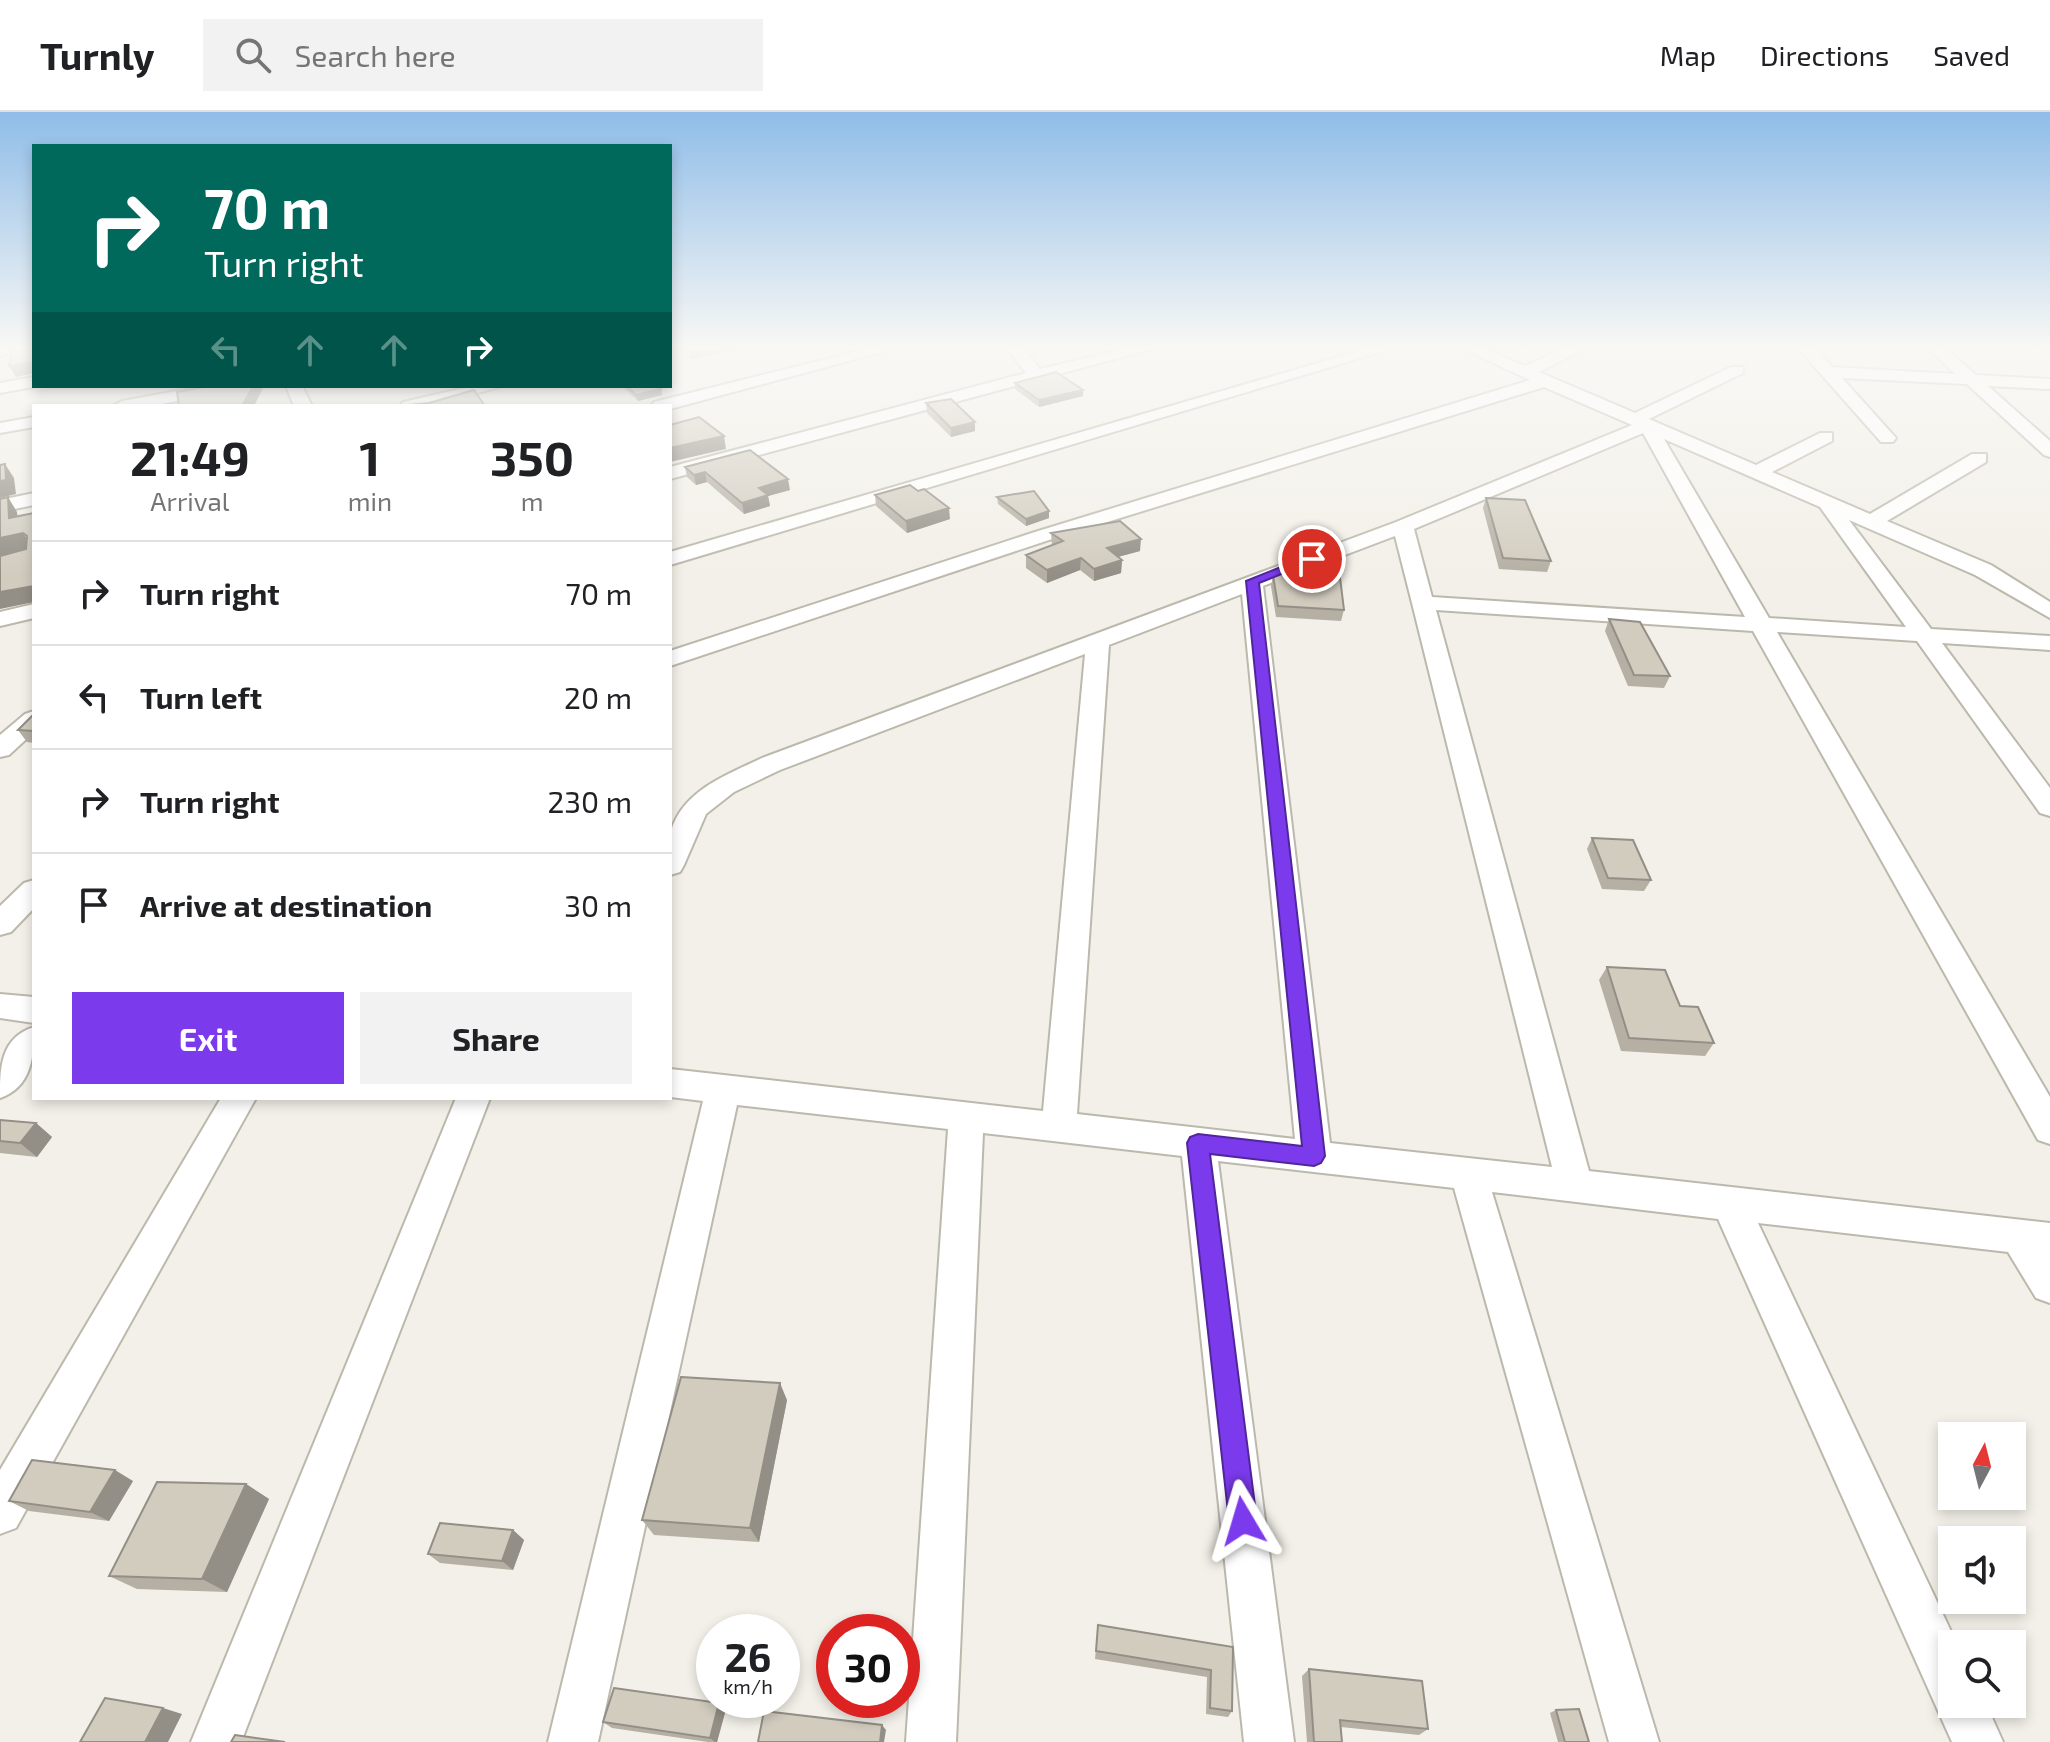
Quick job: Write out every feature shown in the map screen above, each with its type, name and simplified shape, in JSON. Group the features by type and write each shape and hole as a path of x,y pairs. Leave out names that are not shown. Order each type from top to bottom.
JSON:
{"street":[{"path":"0,428 28,423"},
{"path":"672,472 856,423"},
{"path":"672,558 1131,423"},
{"path":"672,658 1042,536 1408,423"},
{"path":"1640,423 1983,570 2050,611"},
{"path":"672,860 694,809 725,786 771,764 1403,526 1640,423"},
{"path":"1640,423 1760,624 2050,1129"},
{"path":"1874,423 1887,438"},
{"path":"2019,423 2050,451"},
{"path":"1755,473 1826,437"},
{"path":"1869,523 1979,458"},
{"path":"0,506 32,499"},
{"path":"1829,505 2050,807"},
{"path":"1403,526 1575,1186"},
{"path":"1252,581 1314,1156"},
{"path":"1423,603 2050,643"},
{"path":"0,619 32,611"},
{"path":"1059,1127 1098,639"},
{"path":"0,749 32,721"},
{"path":"0,924 32,892"},
{"path":"0,1006 32,1010"},
{"path":"0,1084 32,1043"},
{"path":"672,1083 2035,1239 2050,1285"},
{"path":"573,1742 723,1089"},
{"path":"0,1512 238,1100"},
{"path":"216,1742 472,1100"},
{"path":"931,1742 966,1117"},
{"path":"1198,1143 1269,1742"},
{"path":"1468,1174 1634,1742"},
{"path":"1730,1204 1938,1656"},
{"path":"1967,1718 1978,1742"}],"building":[{"path":"707,423 724,436 672,448 672,424"},
{"path":"946,423 971,423 951,428"},
{"path":"750,450 788,479 759,488 768,495 742,503 705,472 694,475 685,467"},
{"path":"5,464 6,480 0,481 0,465"},
{"path":"910,485 918,491 924,489 949,508 906,521 875,495"},
{"path":"1034,491 1049,511 1026,519 997,497"},
{"path":"8,497 9,518 32,513 32,586 0,592 0,556 26,549 27,536 23,533 0,538 0,499"},
{"path":"1486,498 1525,500 1551,561 1503,558"},
{"path":"1120,521 1141,539 1107,548 1122,560 1094,569 1081,558 1047,570 1026,555 1063,541 1051,533"},
{"path":"1337,553 1344,610 1278,606 1273,575"},
{"path":"1609,619 1640,622 1670,676 1634,675"},
{"path":"32,716 32,731 18,730"},
{"path":"1592,838 1633,840 1651,880 1608,878"},
{"path":"1607,967 1665,970 1680,1006 1698,1007 1714,1043 1629,1038"},
{"path":"0,1120 36,1123 20,1143 0,1141"},
{"path":"681,1377 780,1383 750,1528 642,1520"},
{"path":"32,1460 115,1470 90,1512 9,1501"},
{"path":"157,1482 246,1484 202,1579 109,1576"},
{"path":"440,1523 513,1530 502,1561 428,1554"},
{"path":"1098,1625 1233,1647 1232,1711 1210,1708 1211,1670 1096,1651"},
{"path":"1309,1669 1422,1681 1428,1729 1340,1720 1342,1742 1314,1742"},
{"path":"614,1688 696,1700 696,1718 715,1718 710,1738 603,1722"},
{"path":"105,1698 163,1708 145,1742 80,1742"},
{"path":"1579,1709 1589,1742 1565,1742 1556,1710"},
{"path":"800,1715 882,1725 880,1742 758,1742 763,1718 800,1718"},
{"path":"235,1735 285,1742 231,1742"}],"route":[{"path":"1243,1521 1198,1143 1314,1156 1252,581 1312,559"}]}
